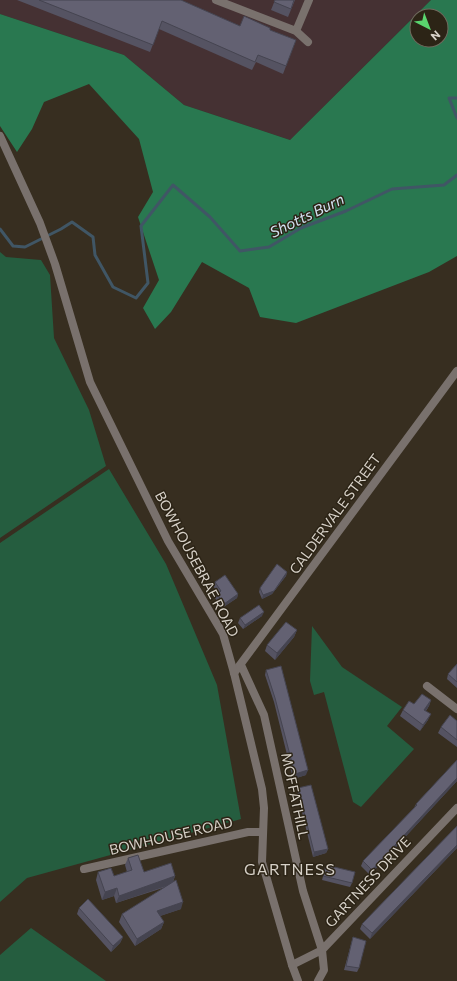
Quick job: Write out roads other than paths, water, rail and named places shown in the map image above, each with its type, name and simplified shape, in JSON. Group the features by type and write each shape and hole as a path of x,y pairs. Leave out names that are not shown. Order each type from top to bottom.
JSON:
{"street":[{"path":"216,0 296,31 308,42"},
{"path":"296,31 309,0"},
{"name":"BOWHOUSEBRAE ROAD","path":"0,136 40,223 55,264 90,382 168,542 223,634 262,789 264,808 262,862 298,981"},
{"name":"CALDERVALE STREET","path":"234,673 457,371"},
{"name":"MOFFATHILL","path":"241,665 264,715 303,891 322,950 324,970 318,981"},
{"path":"427,686 457,709"},
{"name":"GARTNESS DRIVE","path":"292,965 322,950 457,808"},
{"name":"BOWHOUSE ROAD","path":"84,869 248,832 263,832"}],"waterway":[{"name":"Shotts Burn","path":"457,98 449,98 457,118"},
{"name":"Shotts Burn","path":"0,229 13,246 25,247 72,222 93,237 95,255 113,287 136,298 148,283 141,226 173,185 210,217 240,251 269,247 301,228 346,211 392,189 444,185 457,175"}],"district":[{"name":"GARTNESS","path":"290,869"}]}
